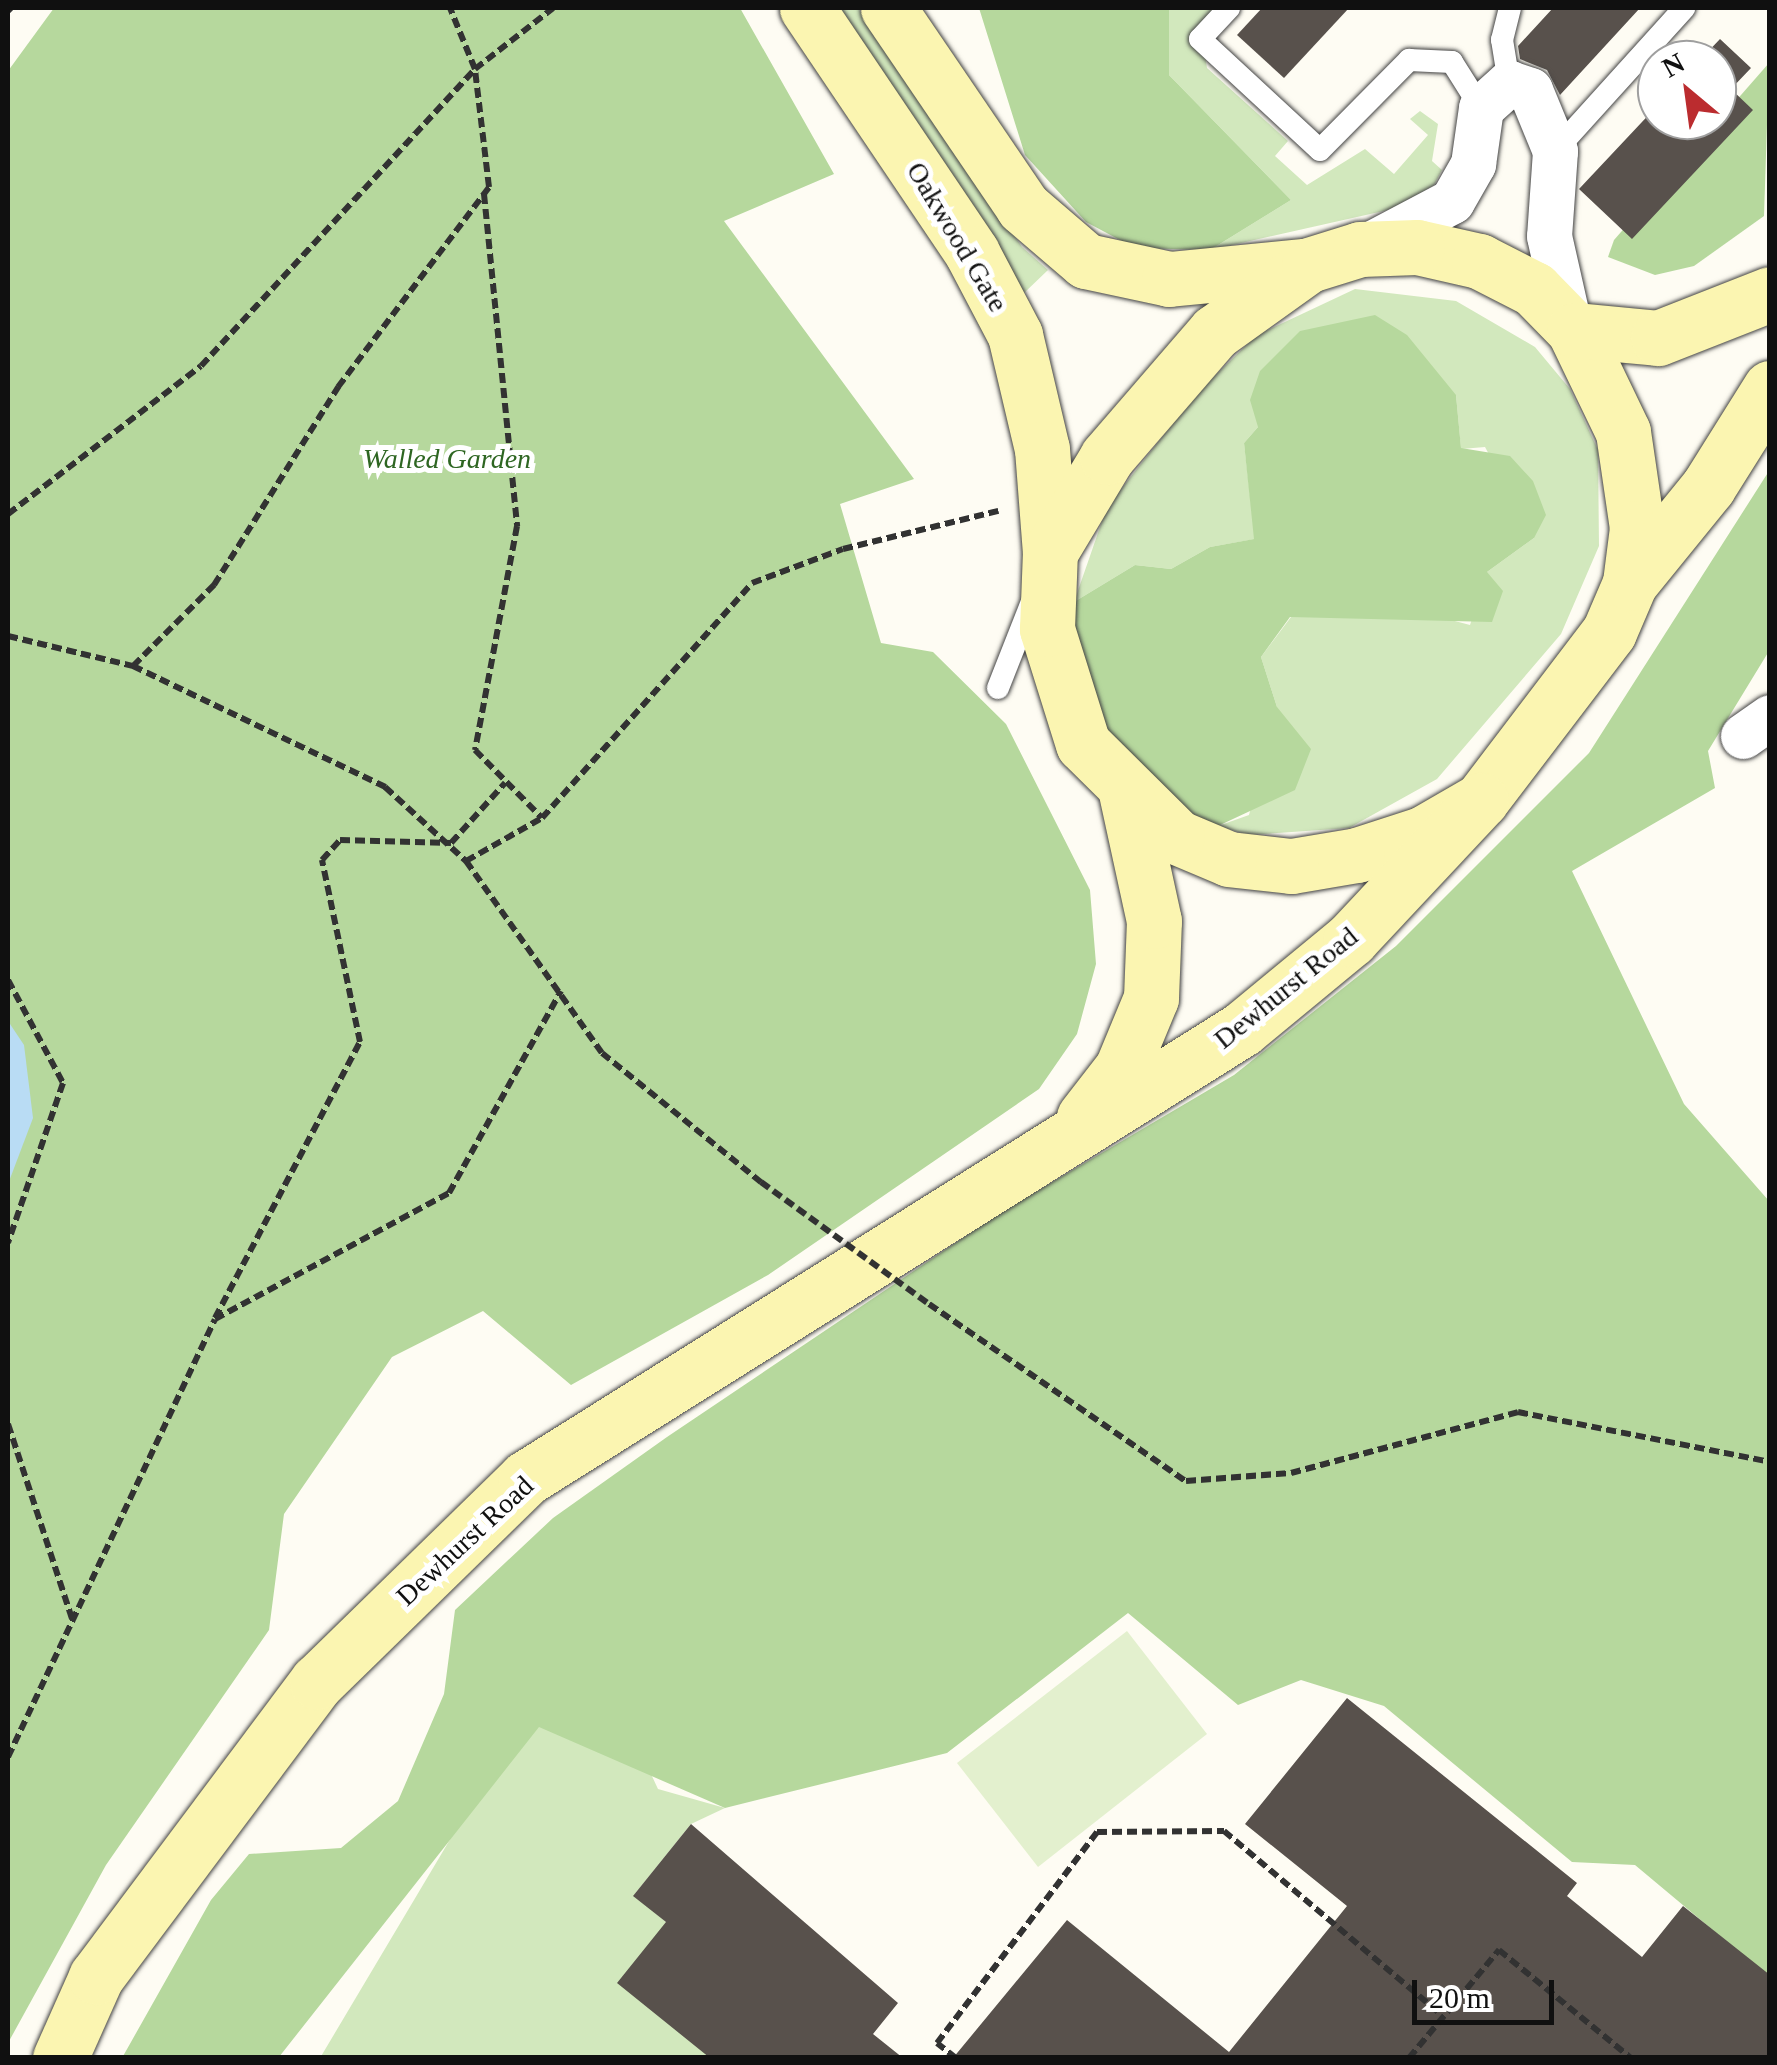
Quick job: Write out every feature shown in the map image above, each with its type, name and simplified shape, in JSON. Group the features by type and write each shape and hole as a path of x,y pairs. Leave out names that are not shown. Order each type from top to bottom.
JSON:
{"street":[{"name":"Oakwood Gate","path":"806,8 972,253 1015,335 1042,449 1058,686 1083,744 1126,793 1178,838 1229,859 1291,866 1422,834 1481,800"},
{"path":"888,8 1023,206 1086,261 1169,279 1309,265 1360,249 1452,201 1473,164 1495,96 1530,90 1545,112 1555,151 1549,236 1572,327 1624,432 1637,528 1630,582"},
{"path":"1360,249 1417,246 1480,261 1534,289 1572,327 1658,338 1770,294"},
{"path":"1048,564 1106,457 1215,332 1309,265"},
{"path":"1630,582 1708,487 1770,388"},
{"name":"Dewhurst Road","path":"60,2058 96,1977 318,1682 526,1478 1242,1029 1351,940 1481,800 1609,632 1630,582"},
{"name":"Dewhurst Road","path":"1064,1144 1122,1068 1150,998 1154,920 1126,793"}],"lane":[{"path":"1229,8 1200,39 1320,150 1409,60 1452,62 1495,96"},
{"path":"1495,96 1510,8"},
{"path":"1555,151 1684,8"},
{"path":"998,688 1020,619 1048,564"}],"path":[{"path":"450,8 474,69 518,526 476,750 542,818"},
{"path":"8,514 201,366 474,69 554,8"},
{"path":"133,666 214,585 338,387 484,194"},
{"path":"466,862 542,818 752,583 843,549 1011,509 1048,564"},
{"path":"8,636 133,666 385,787 451,843 645,1096 929,1304 1186,1482 1291,1473 1518,1412 1770,1462"},
{"path":"8,1757 214,1319 360,1042 322,860 340,840 451,843 506,783"},
{"path":"8,980 63,1083 8,1243"},
{"path":"214,1319 449,1193 562,991"},
{"path":"8,1424 72,1620"},
{"path":"956,2058 937,2043 1097,1832 1224,1831 1442,2015"},
{"path":"1409,2058 1498,1950 1632,2058"}],"green space":[{"name":"Walled Garden","path":"54,8 740,8 834,174 724,221 914,479 840,504 881,643 933,652 1006,724 1090,890 1096,964 1077,1034 1039,1089 768,1275 571,1385 483,1311 392,1357 284,1514 269,1630 106,1865 8,2043 8,71"},
{"path":"834,8 858,8 1022,247 1048,270 1023,294"},
{"path":"979,8 1169,8 1169,75 1291,200 1210,250 1135,248 1086,222 1025,155"},
{"path":"1169,8 1213,8 1201,29 1207,68 1288,141 1275,156 1307,185 1365,149 1394,174 1428,135 1410,119 1420,111 1438,124 1432,161 1442,170 1434,185 1397,208 1210,250 1291,200 1169,75"},
{"path":"1769,63 1764,216 1694,266 1655,275 1608,257 1614,240 1702,140 1737,140 1737,100"},
{"path":"1355,289 1456,301 1535,347 1570,389 1598,450 1599,546 1561,634 1437,779 1349,828 1249,835 1218,826 1249,815 1277,707 1261,657 1291,617 1432,615 1470,625 1487,572 1534,538 1485,447 1461,449 1456,395 1258,427 1244,443 1255,539 1210,547 1171,569 1135,565 1074,602 1107,507 1197,393 1257,335"},
{"path":"1375,315 1407,335 1456,395 1461,448 1510,456 1533,481 1546,515 1534,538 1487,572 1503,591 1492,622 1290,617 1261,657 1277,707 1311,749 1295,790 1218,826 1188,813 1099,726 1073,633 1074,602 1135,565 1171,569 1210,547 1254,539 1244,443 1258,427 1250,400 1260,371 1300,331"},
{"path":"1769,471 1769,651 1708,751 1715,788 1572,871 1684,1104 1769,1201 1769,1977 1635,1865 1572,1862 1384,1706 1301,1680 1238,1705 1128,1613 947,1753 725,1808 539,1727 279,2057 122,2058 211,1900 249,1854 341,1848 398,1801 444,1694 455,1610 553,1518 667,1437 1000,1213 1234,1075 1396,946 1589,753"},
{"path":"1127,1631 1207,1734 1038,1867 957,1763"},
{"path":"536,1695 636,1742 658,1789 725,1808 691,1824 634,1895 666,1922 709,2057 320,2058"}],"water":[{"path":"8,1021 24,1045 33,1118 8,1184"}],"building":[{"path":"1262,8 1349,8 1284,78 1237,35"},
{"path":"1553,8 1640,8 1560,95 1547,70 1520,59 1518,46"},
{"path":"1737,55 1751,68 1737,83"},
{"path":"1737,95 1753,110 1737,127"},
{"path":"1637,127 1637,140 1725,140 1632,239 1579,189"},
{"path":"1347,1698 1577,1883 1567,1896 1642,1957 1683,1906 1770,1975 1770,2058 953,2058 1067,1920 1229,2052 1347,1906 1245,1824"},
{"path":"691,1824 898,2003 873,2034 903,2058 710,2058 617,1983 666,1922 633,1896"}]}
